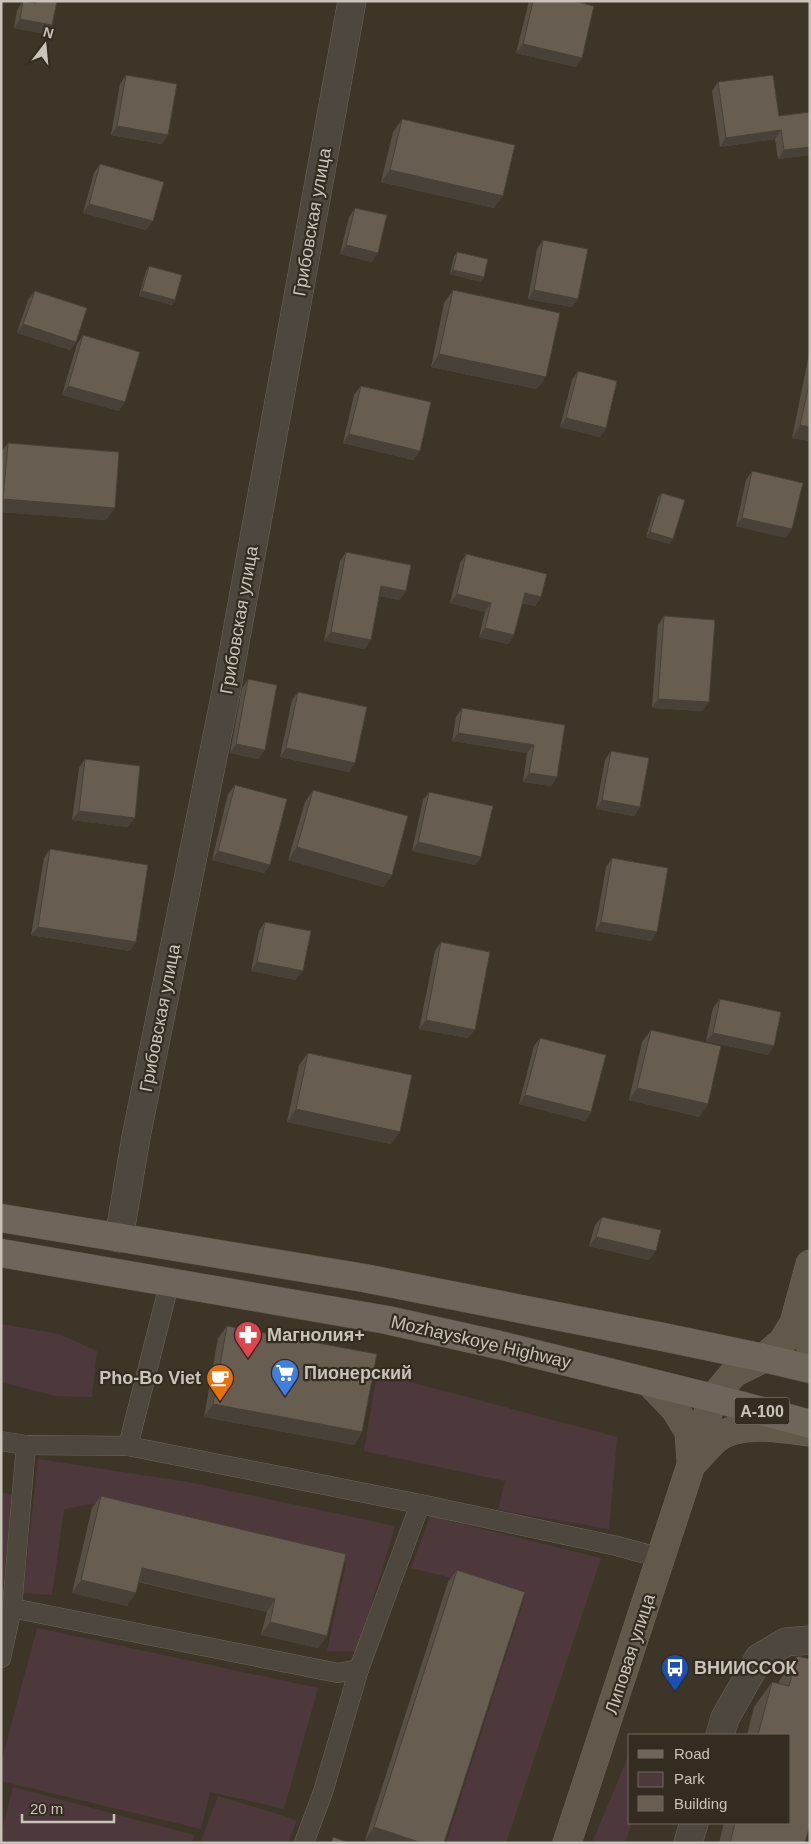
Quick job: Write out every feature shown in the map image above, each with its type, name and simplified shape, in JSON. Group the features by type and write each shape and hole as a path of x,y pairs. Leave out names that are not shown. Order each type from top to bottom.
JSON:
{"main road":[{"path":"1,1218 392,1283 521,1307 810,1369"},
{"name":"Mozhayskoye Highway","path":"1,1253 387,1320 499,1345 810,1424"}],"street":[{"name":"Грибовская улица","path":"118,1238 138,1128 226,692 352,1"},
{"name":"Липовая улица","path":"567,1843 713,1398 734,1374 764,1358 783,1341 802,1333 810,1264"},
{"name":"Липовая улица","path":"650,1383 675,1409 689,1432 691,1465"},
{"name":"Липовая улица","path":"691,1465 716,1439 737,1429 776,1428 810,1432"},
{"path":"720,1734 726,1718 759,1658 786,1642 810,1640"},
{"path":"688,1843 694,1824"}],"lane":[{"path":"128,1446 170,1281"},
{"path":"1,1441 26,1445 128,1446 420,1504 617,1546 661,1558"},
{"path":"1,1658 12,1608 26,1445"},
{"path":"304,1843 323,1792 359,1669 420,1504"},
{"path":"12,1608 338,1673 359,1669"}],"green space":[{"path":"1,1324 59,1334 97,1351 92,1397 56,1396 1,1382"},
{"path":"377,1373 617,1437 609,1529 498,1510 505,1481 364,1451"},
{"path":"38,1459 188,1482 395,1526 357,1652 327,1651 346,1563 98,1503 64,1509 52,1595 23,1593"},
{"path":"1,1493 12,1494 1,1610"},
{"path":"430,1516 601,1558 506,1843 446,1843 525,1596 411,1568"},
{"path":"37,1628 318,1688 284,1809 210,1792 201,1829 1,1781 1,1763"},
{"path":"628,1757 628,1824 632,1824 625,1843 592,1843"},
{"path":"13,1787 194,1835 192,1843 1,1843 1,1833"},
{"path":"218,1796 297,1820 288,1843 200,1843"}],"building":[{"path":"23,1 36,3 36,1 57,1 52,25 20,19"},
{"path":"533,1 574,1 594,6 582,58 523,44"},
{"path":"126,75 177,84 168,135 117,126"},
{"path":"773,75 779,116 810,112 810,147 784,150 781,130 726,138 718,82"},
{"path":"402,119 515,145 503,196 390,170"},
{"path":"100,164 164,182 153,221 89,204"},
{"path":"355,208 387,215 378,253 346,245"},
{"path":"543,240 588,249 578,299 534,290"},
{"path":"457,252 488,259 484,277 453,270"},
{"path":"149,266 182,275 175,300 142,291"},
{"path":"453,290 560,313 546,377 439,354"},
{"path":"35,291 87,308 76,342 23,324"},
{"path":"83,335 140,352 125,402 68,386"},
{"path":"578,371 617,381 606,428 566,418"},
{"path":"810,380 810,427 800,425"},
{"path":"361,386 431,402 420,451 349,434"},
{"path":"8,443 119,452 115,508 3,499"},
{"path":"752,471 803,483 792,529 742,518"},
{"path":"662,493 685,500 673,539 650,532"},
{"path":"346,552 411,565 406,591 381,586 371,640 331,632"},
{"path":"466,554 547,574 541,597 525,593 514,635 485,628 491,603 457,594"},
{"path":"664,616 715,620 709,702 658,699"},
{"path":"248,679 277,685 265,750 236,744"},
{"path":"298,692 367,707 355,763 286,748"},
{"path":"462,708 565,725 557,777 529,773 534,745 458,733"},
{"path":"611,751 649,758 640,807 602,800"},
{"path":"85,759 140,766 135,818 79,811"},
{"path":"235,785 287,799 270,865 218,851"},
{"path":"313,790 408,816 392,875 297,847"},
{"path":"429,792 493,806 481,857 418,842"},
{"path":"50,849 148,865 136,942 38,927"},
{"path":"612,858 668,868 657,932 601,922"},
{"path":"265,922 311,931 303,971 257,962"},
{"path":"441,942 490,952 475,1030 426,1020"},
{"path":"720,999 781,1012 774,1046 713,1033"},
{"path":"651,1030 721,1046 708,1104 637,1088"},
{"path":"540,1038 606,1055 591,1112 525,1095"},
{"path":"308,1053 412,1075 400,1132 296,1109"},
{"path":"602,1217 661,1230 656,1251 596,1237"},
{"name":"Пионерский","path":"227,1326 377,1354 362,1432 213,1404"},
{"path":"101,1496 346,1554 327,1636 270,1622 275,1599 142,1568 136,1593 81,1580"},
{"path":"457,1570 525,1592 444,1843 422,1843 374,1827"},
{"path":"797,1656 810,1659 810,1825 805,1843 730,1843 735,1824 791,1824 791,1734 758,1734 772,1682 789,1686"},
{"path":"333,1837 351,1843 331,1843"}],"place":[{"name":"Магнолия+","path":"248,1359"},
{"name":"Пионерский","path":"285,1397"},
{"name":"Pho-Bo Viet","path":"220,1402"},
{"name":"ВНИИССОК","path":"675,1692"}]}
